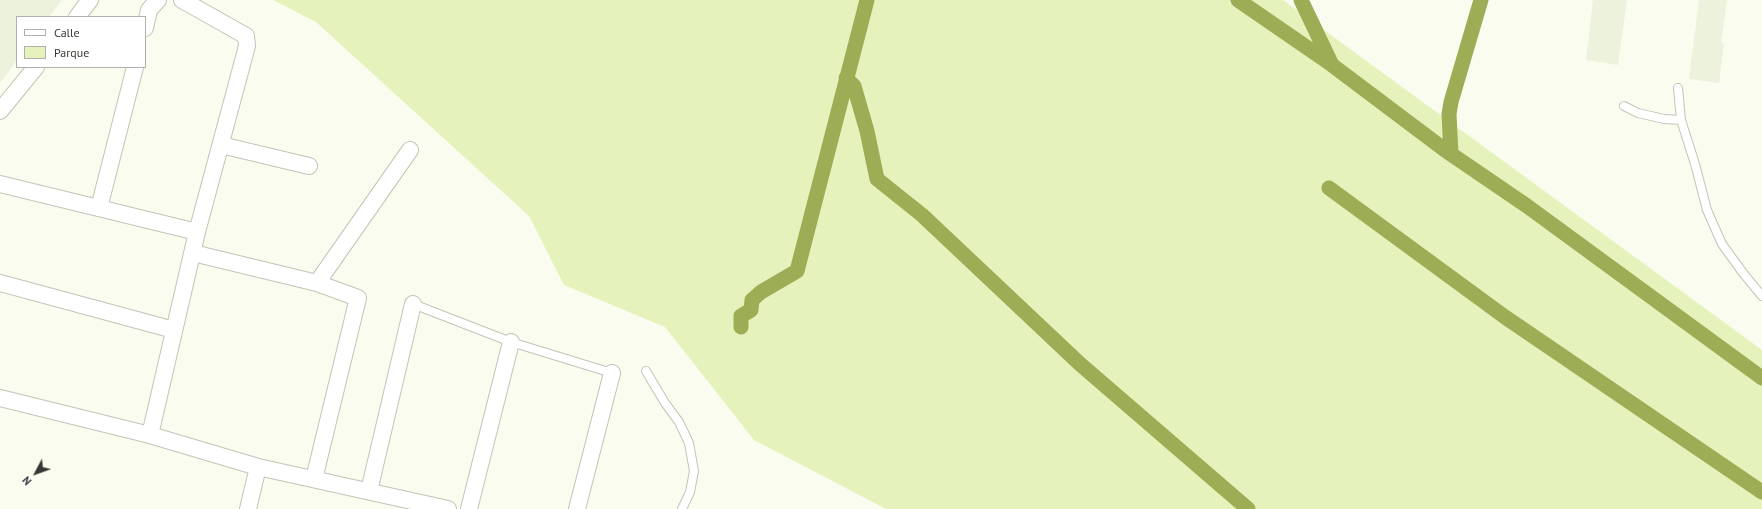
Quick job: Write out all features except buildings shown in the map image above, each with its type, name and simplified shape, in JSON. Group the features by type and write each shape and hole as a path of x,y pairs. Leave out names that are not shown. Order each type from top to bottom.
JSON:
{"street":[{"path":"78,16 90,0"},
{"path":"146,24 149,10 158,0"},
{"path":"150,435 197,232 247,46 246,36 182,0"},
{"path":"0,111 35,68"},
{"path":"99,208 135,68"},
{"path":"221,145 309,166"},
{"path":"317,283 410,150"},
{"path":"0,184 197,232"},
{"path":"193,252 317,283 358,298 314,479"},
{"path":"0,283 174,330"},
{"path":"369,491 413,304"},
{"path":"469,509 511,342"},
{"path":"577,509 612,373"},
{"path":"0,398 150,435 258,467 448,509"},
{"path":"248,509 258,467"}],"lane":[{"path":"1678,88 1681,120 1707,210 1722,244 1762,296"},
{"path":"1624,106 1638,113 1664,119 1681,120"},
{"path":"413,304 511,342 612,373"},
{"path":"646,371 665,403 679,422 690,443 694,471 690,492 682,509"}],"shaded area":[{"path":"0,0 62,0 50,16 16,16 16,61 0,83"},
{"path":"1593,0 1627,0 1618,65 1586,60"},
{"path":"1699,0 1727,0 1721,43 1724,43 1719,83 1689,79"}],"green space":[{"path":"273,0 1283,0 1762,350 1762,509 886,509 754,440 665,327 564,285 529,216 316,22"}],"waterway":[{"path":"741,327 741,316 751,310 752,300 761,292 797,271 867,0"},
{"path":"1238,0 1331,64"},
{"path":"1301,0 1332,65 1445,150 1527,206 1762,378"},
{"path":"1451,154 1449,114 1451,102 1481,0"},
{"path":"846,78 854,86 867,131 877,179 922,215 1080,364 1248,509"},
{"path":"1329,188 1505,317 1762,492"}]}
